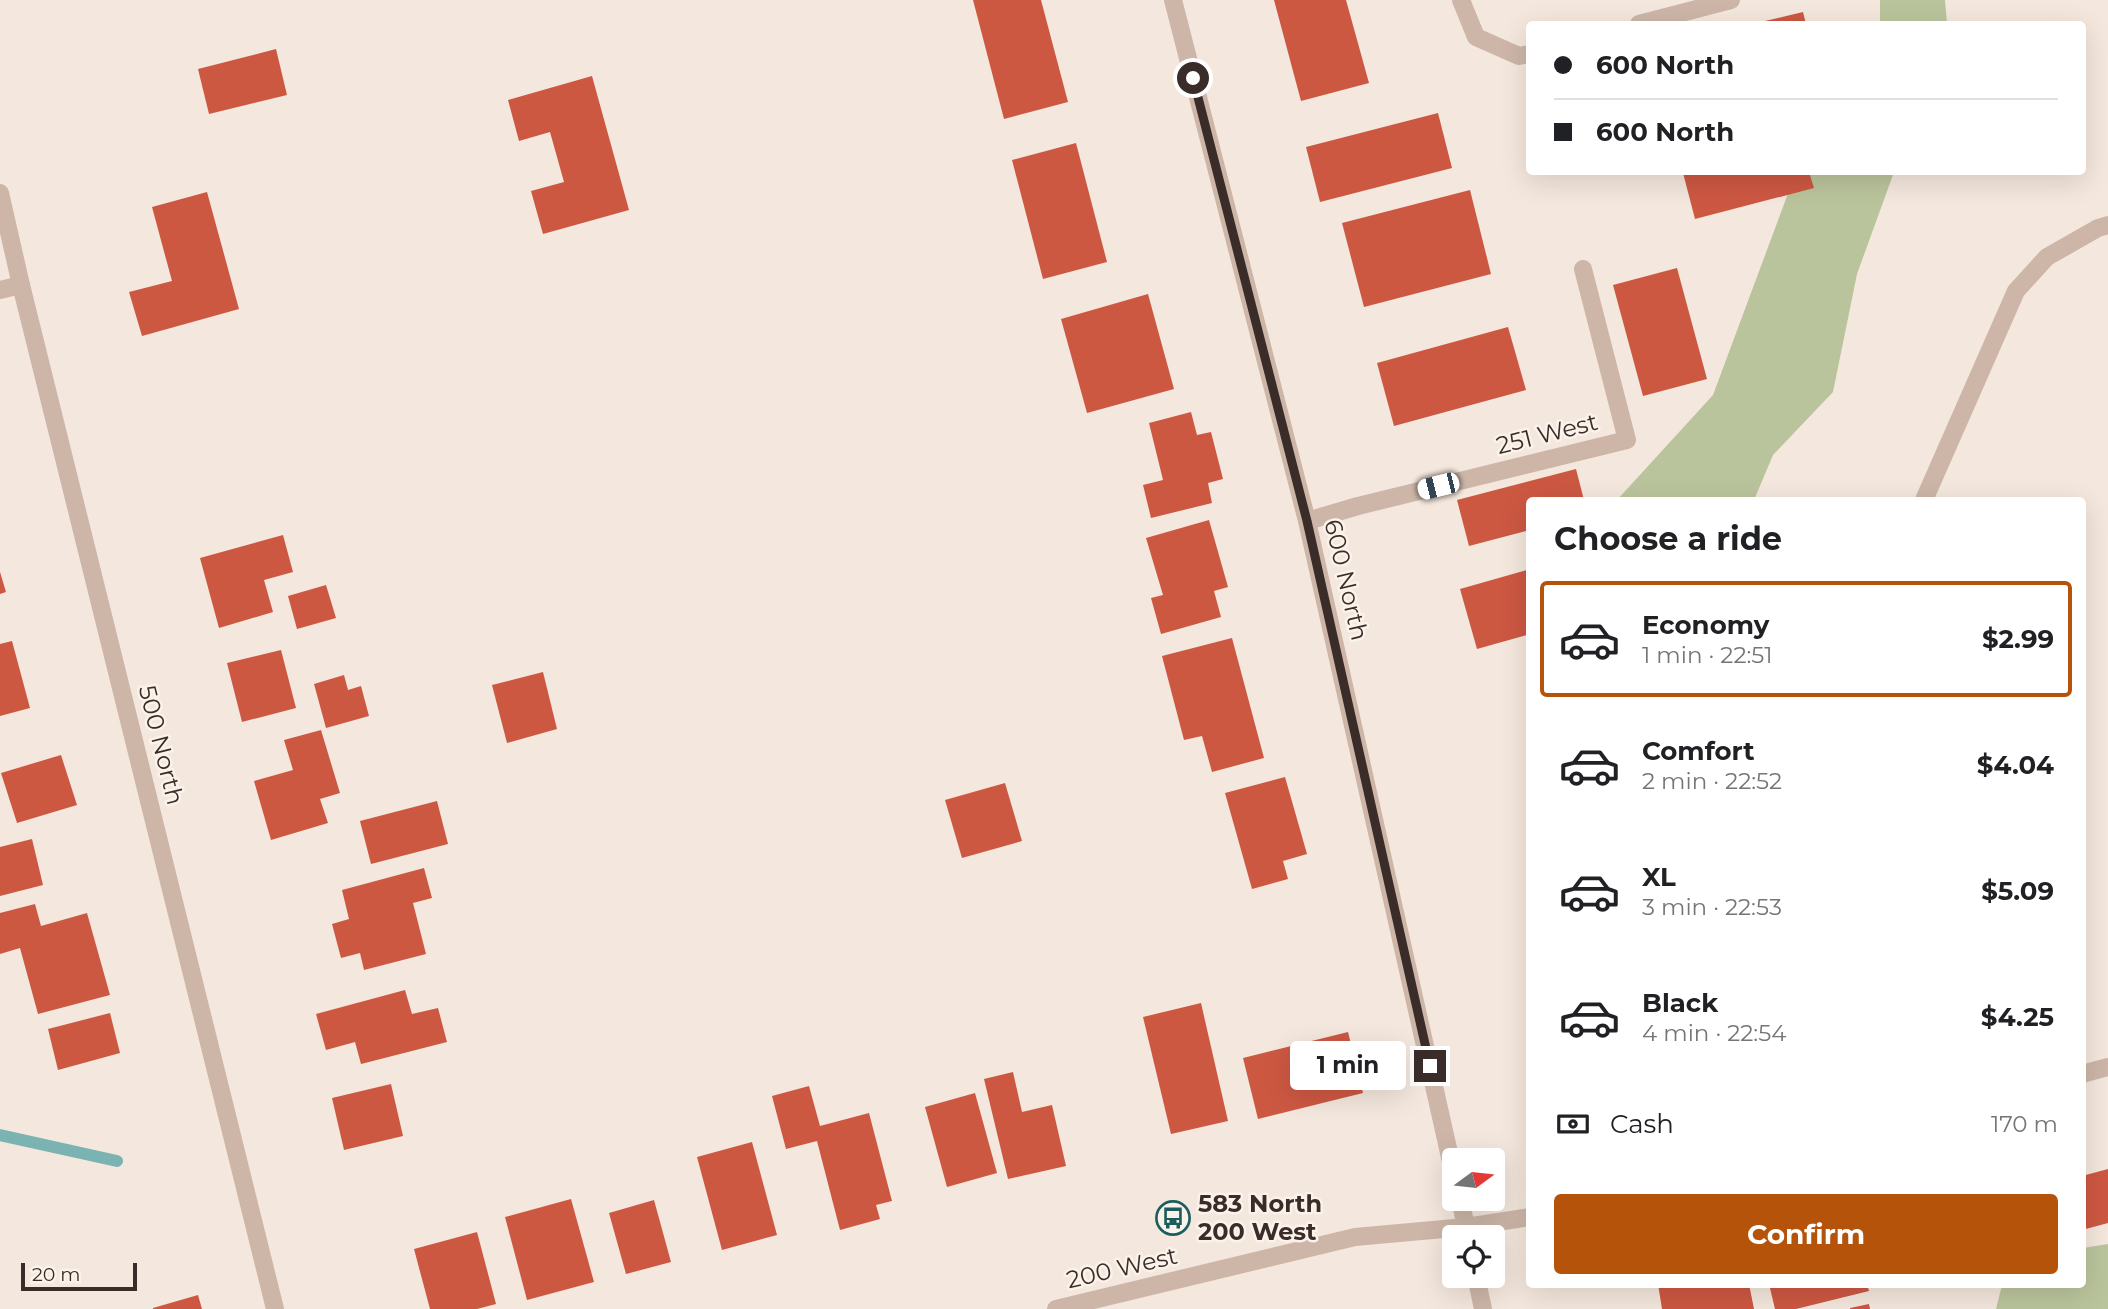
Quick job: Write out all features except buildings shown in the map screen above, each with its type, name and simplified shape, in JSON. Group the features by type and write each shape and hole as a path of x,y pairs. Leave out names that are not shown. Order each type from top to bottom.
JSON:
{"street":[{"name":"600 North","path":"1173,0 1307,521 1448,1148"},
{"path":"1461,0 1476,37 1519,56 1526,55"},
{"path":"1650,21 1731,0"},
{"name":"500 North","path":"0,193 275,1309"},
{"path":"1925,497 2016,292 2047,257 2108,225"},
{"name":"251 West","path":"1307,521 1627,440 1583,269"},
{"path":"0,290 21,285"},
{"path":"2086,1073 2108,1067"},
{"name":"200 West","path":"1496,1225 1526,1218"},
{"name":"200 West","path":"1056,1309 1355,1237 1442,1233"},
{"path":"1479,1288 1483,1309"}],"green space":[{"path":"1880,0 1945,0 1947,21 1880,21"},
{"path":"1795,175 1893,175 1857,274 1833,392 1773,455 1755,497 1620,497 1713,395"},
{"path":"2108,1244 2108,1309 1996,1309 2001,1288 2086,1288 2086,1248"}],"waterway":[{"path":"0,1135 117,1161"}],"place":[{"name":"583 North 200 West","path":"1173,1218"}],"route":[{"path":"1193,78 1307,521 1430,1066"}]}
